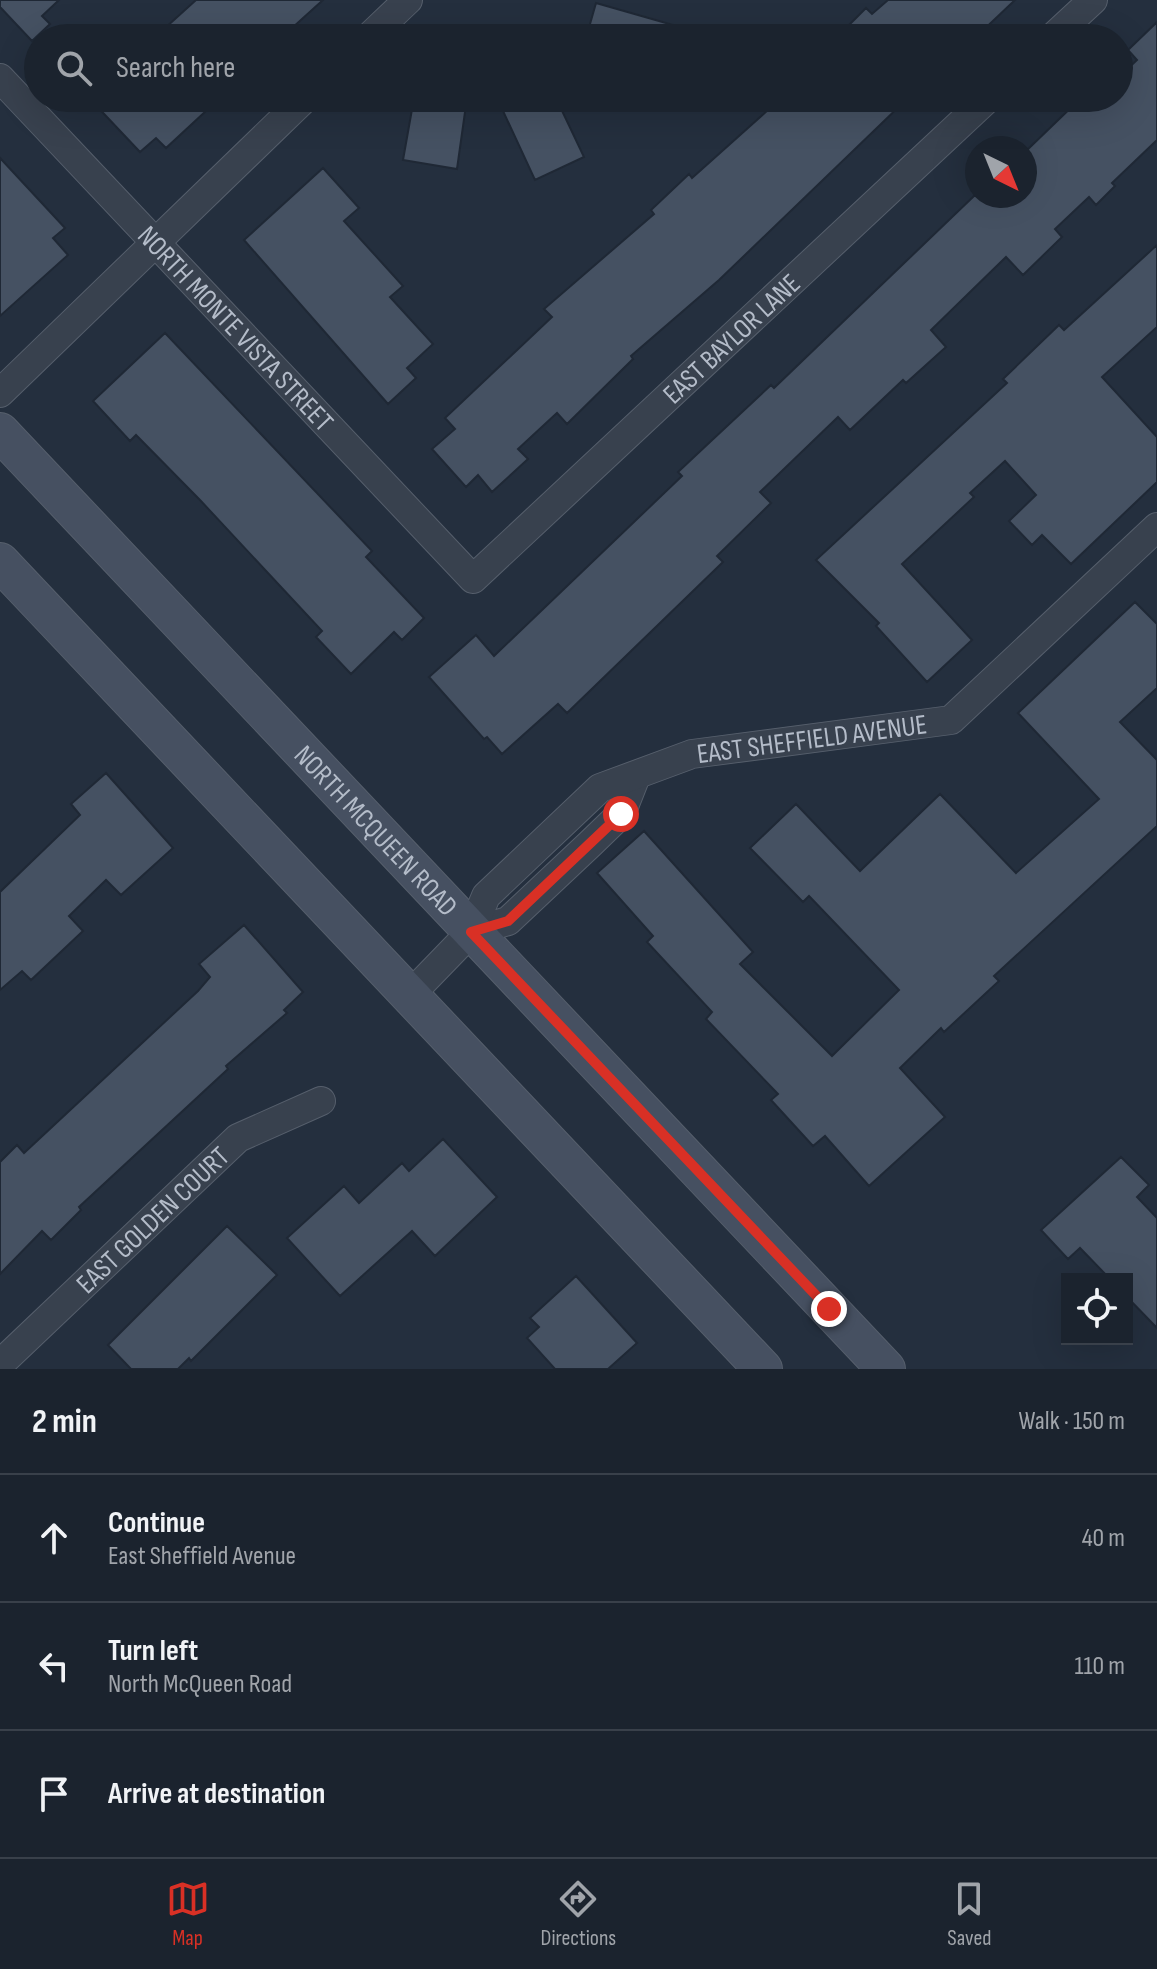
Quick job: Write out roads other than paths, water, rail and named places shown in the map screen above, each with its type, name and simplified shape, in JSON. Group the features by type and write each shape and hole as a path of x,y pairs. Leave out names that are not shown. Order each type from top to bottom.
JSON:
{"main road":[{"name":"NORTH MCQUEEN ROAD","path":"0,432 886,1369"},
{"path":"0,562 763,1369"}],"street":[{"path":"383,24 408,0"},
{"path":"1067,24 1093,0"},
{"name":"NORTH MONTE VISTA STREET","path":"0,78 24,104"},
{"name":"NORTH MONTE VISTA STREET","path":"32,112 473,579"},
{"path":"0,393 290,112"},
{"name":"EAST BAYLOR LANE","path":"473,579 973,112"},
{"name":"EAST SHEFFIELD AVENUE","path":"409,996 471,932 486,896 600,788 692,754 951,720 1157,527"},
{"name":"EAST GOLDEN COURT","path":"0,1364 238,1138 321,1101"}]}
